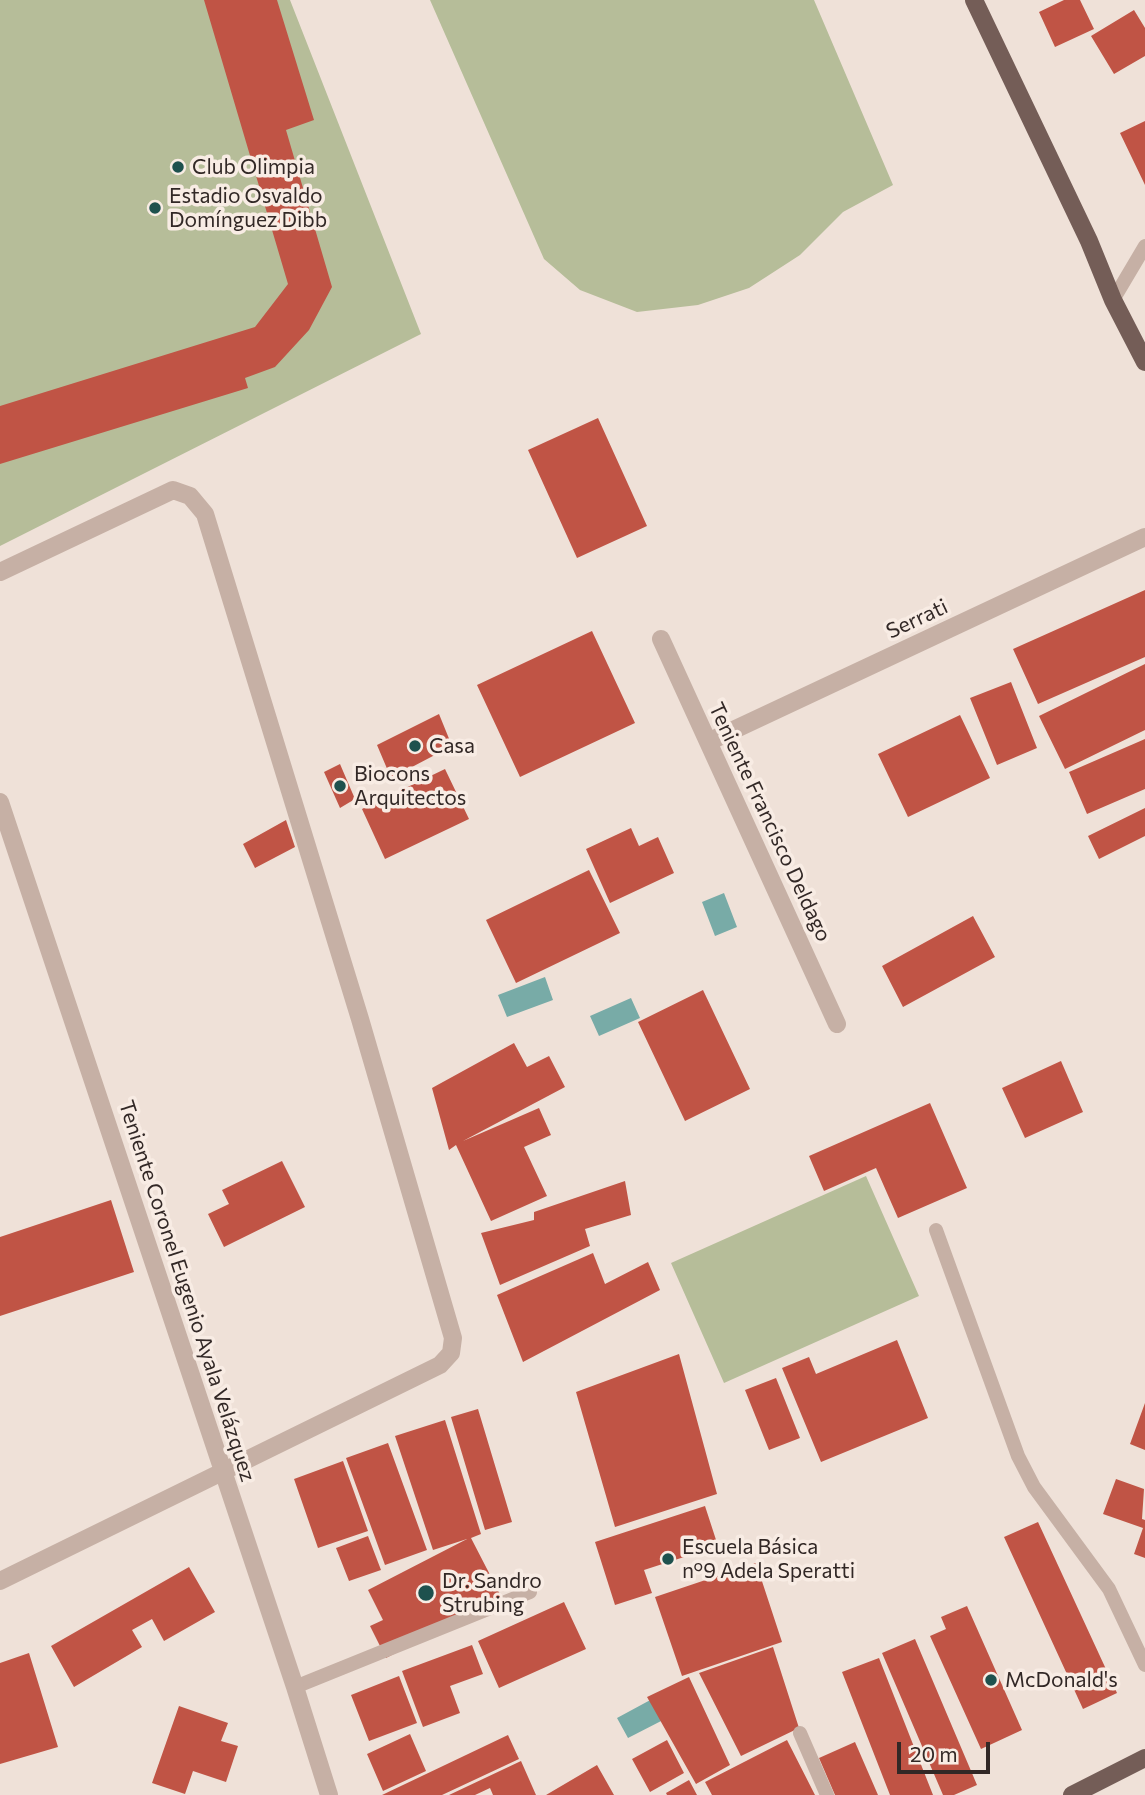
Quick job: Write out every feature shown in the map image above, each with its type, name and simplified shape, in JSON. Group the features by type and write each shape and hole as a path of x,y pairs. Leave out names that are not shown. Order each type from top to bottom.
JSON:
{"main road":[{"path":"975,0 1089,241 1114,300 1140,339 1145,362"},
{"path":"1072,1795 1145,1758"}],"street":[{"path":"0,572 173,490 190,496 205,514 356,1006 453,1338 451,1353 440,1365 0,1581"},
{"name":"Serrati","path":"708,742 1145,537"},
{"name":"Teniente Francisco Deldago","path":"661,639 837,1024"},
{"name":"Teniente Coronel Eugenio Ayala Velázquez","path":"0,802 329,1795"}],"lane":[{"path":"1114,300 1145,246"},
{"path":"936,1230 1018,1456 1034,1487 1109,1589 1145,1664"},
{"path":"295,1687 530,1592"},
{"path":"800,1733 827,1795"}],"green space":[{"name":"Club Olimpia","path":"0,0 290,0 421,334 0,546"},
{"path":"430,0 814,0 893,185 843,212 800,255 749,288 698,305 637,312 580,290 544,259"},
{"path":"866,1176 919,1296 724,1383 671,1263"}],"water":[{"path":"724,893 737,927 715,936 702,902"},
{"path":"545,977 553,1000 507,1017 498,995"},
{"path":"631,998 640,1018 599,1036 590,1016"},
{"path":"654,1698 665,1719 628,1738 617,1718"}],"building":[{"path":"204,0 277,0 314,120 286,130 332,287 309,330 275,367 245,378 248,388 0,464 0,406 255,327 288,284"},
{"path":"1064,0 1080,0 1094,29 1055,47 1039,12"},
{"path":"1134,10 1145,28 1145,56 1114,74 1091,36"},
{"path":"1145,121 1145,185 1120,133"},
{"path":"598,418 647,526 577,558 528,450"},
{"path":"1145,590 1145,657 1038,704 1013,649"},
{"path":"592,631 635,723 520,777 477,685"},
{"path":"1145,664 1145,730 1065,769 1039,716"},
{"path":"1011,682 1037,748 997,765 970,698"},
{"name":"Casa","path":"439,714 452,746 391,778 377,745"},
{"path":"960,715 990,778 908,817 878,754"},
{"path":"1145,739 1145,789 1087,814 1069,772"},
{"name":"Biocons Arquitectos","path":"340,764 355,799 340,808 324,772"},
{"path":"445,769 469,819 385,859 362,809"},
{"path":"1145,808 1145,836 1099,859 1088,836"},
{"path":"286,820 295,847 255,868 243,844"},
{"path":"631,828 639,846 658,837 674,873 610,903 586,849"},
{"path":"589,870 620,933 516,983 486,920"},
{"path":"973,916 995,957 903,1007 882,966"},
{"path":"703,990 750,1089 685,1121 638,1022"},
{"path":"514,1043 527,1067 549,1056 565,1087 463,1141 539,1108 551,1135 524,1147 547,1196 491,1221 456,1145 449,1150 432,1088"},
{"path":"1061,1061 1083,1112 1025,1138 1002,1088"},
{"path":"930,1103 967,1188 898,1218 876,1168 824,1191 809,1156"},
{"path":"282,1161 305,1207 224,1247 208,1214 229,1204 222,1190"},
{"path":"625,1181 631,1215 585,1229 590,1246 500,1285 481,1233 534,1220 534,1212"},
{"path":"111,1200 134,1272 0,1316 0,1237"},
{"path":"593,1253 605,1284 648,1262 660,1290 523,1362 497,1295"},
{"path":"897,1340 928,1418 821,1462 782,1368 809,1357 816,1374"},
{"path":"679,1354 717,1494 615,1527 576,1392"},
{"path":"776,1378 800,1438 769,1450 745,1390"},
{"path":"1145,1403 1145,1450 1130,1444"},
{"path":"478,1409 512,1522 485,1530 451,1417"},
{"path":"445,1420 481,1534 471,1538 502,1598 386,1658 370,1626 383,1620 368,1590 467,1539 433,1550 395,1436"},
{"path":"388,1443 427,1550 385,1565 346,1458"},
{"path":"343,1461 368,1531 318,1548 294,1479"},
{"path":"1116,1479 1144,1489 1142,1519 1145,1520 1145,1558 1134,1554 1143,1528 1103,1514"},
{"path":"705,1506 718,1546 644,1570 652,1593 615,1605 595,1542"},
{"path":"1038,1522 1117,1693 1083,1709 1004,1537"},
{"path":"368,1536 381,1570 349,1581 336,1548"},
{"path":"756,1563 782,1642 682,1676 655,1597"},
{"path":"189,1567 215,1612 164,1641 152,1619 132,1630 142,1647 74,1687 51,1646"},
{"path":"564,1602 586,1649 499,1688 478,1641"},
{"path":"967,1606 1022,1730 981,1749 930,1636 946,1629 941,1617"},
{"path":"915,1639 977,1785 954,1795 943,1795 882,1653"},
{"path":"472,1645 483,1674 450,1686 460,1713 423,1727 402,1671"},
{"path":"773,1647 799,1728 741,1756 699,1673"},
{"path":"29,1653 58,1747 0,1764 0,1663"},
{"path":"879,1658 933,1795 890,1795 842,1672"},
{"path":"399,1676 417,1723 369,1741 351,1695"},
{"path":"689,1677 730,1765 696,1784 647,1697"},
{"path":"179,1706 228,1723 221,1741 238,1746 226,1782 193,1771 185,1794 152,1783"},
{"path":"410,1734 426,1771 383,1791 367,1754"},
{"path":"508,1735 519,1759 442,1795 382,1795"},
{"path":"667,1740 684,1773 650,1792 632,1759"},
{"path":"787,1740 815,1795 712,1795 705,1782"},
{"path":"855,1742 878,1795 835,1795 819,1758"},
{"path":"521,1761 536,1795 493,1795 490,1788 475,1795 449,1795"},
{"path":"597,1765 614,1795 546,1795"},
{"path":"689,1780 697,1795 667,1795 666,1793"}],"place":[{"name":"Club Olimpia","path":"178,167"},
{"name":"Estadio Osvaldo Domínguez Dibb","path":"155,208"},
{"name":"Casa","path":"415,746"},
{"name":"Biocons Arquitectos","path":"340,786"},
{"name":"Escuela Básica nº9 Adela Speratti","path":"668,1559"},
{"name":"Dr. Sandro Strubing","path":"426,1593"},
{"name":"McDonald's","path":"991,1680"}]}
